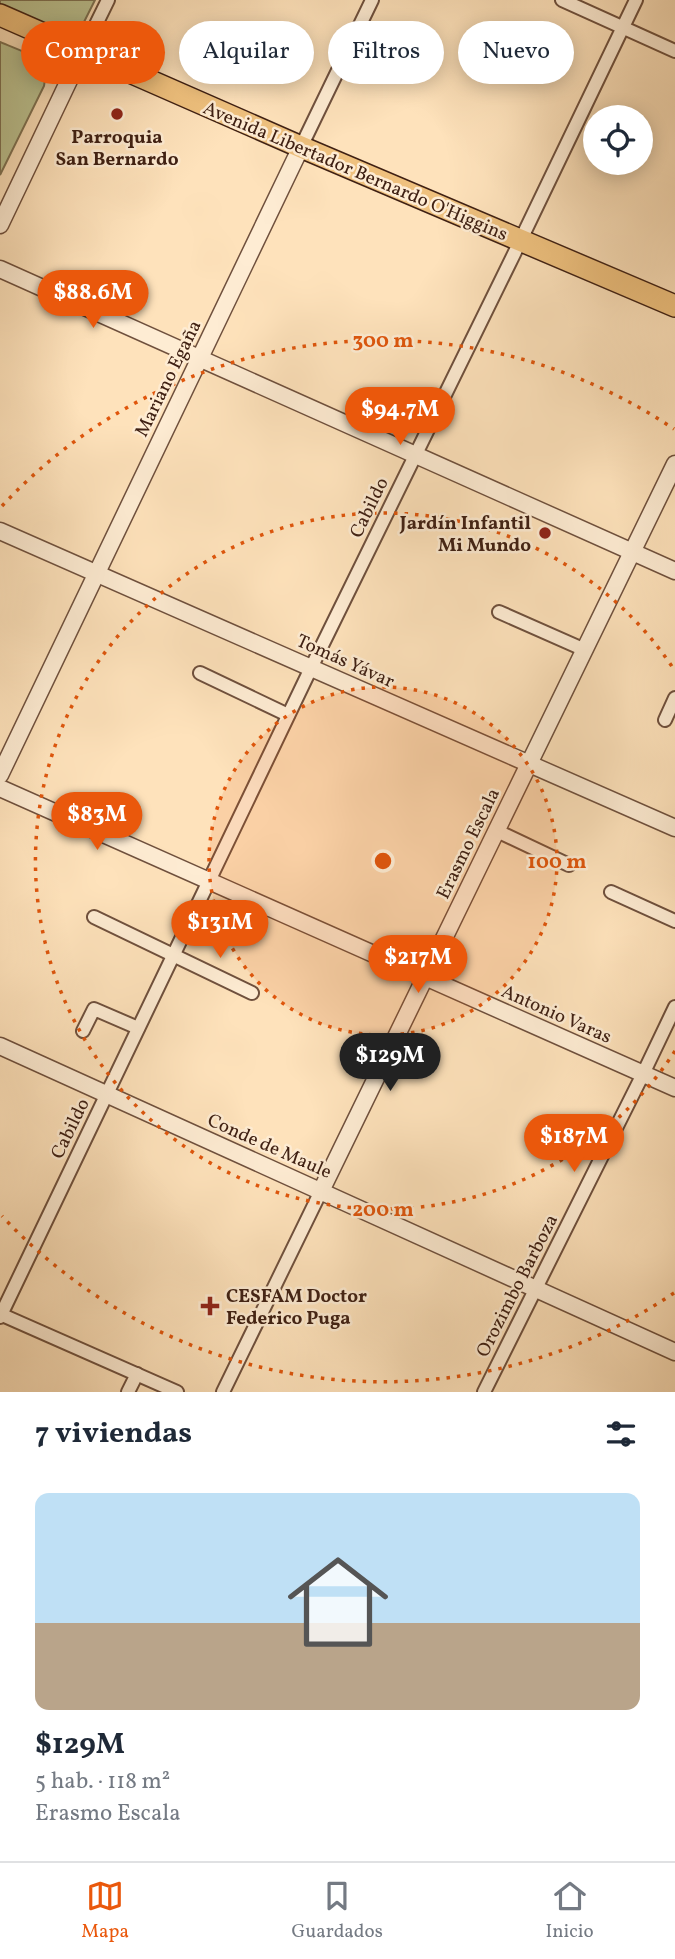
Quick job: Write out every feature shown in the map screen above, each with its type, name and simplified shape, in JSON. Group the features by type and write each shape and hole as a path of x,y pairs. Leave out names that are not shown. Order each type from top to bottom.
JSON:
{"main road":[{"name":"Avenida Libertador Bernardo O'Higgins","path":"0,15 21,24"},
{"name":"Avenida Libertador Bernardo O'Higgins","path":"158,84 675,306"}],"street":[{"path":"98,21 108,0"},
{"name":"Mariano Egaña","path":"0,775 372,0"},
{"path":"562,0 675,51"},
{"name":"Cabildo","path":"0,1315 636,0"},
{"path":"2,219 67,84"},
{"path":"0,269 675,570"},
{"name":"Erasmo Escala","path":"223,1392 675,464"},
{"name":"Tomás Yávar","path":"0,531 675,828"},
{"path":"499,612 585,650"},
{"path":"200,673 289,715"},
{"path":"665,720 675,698"},
{"name":"Antonio Varas","path":"0,788 675,1088"},
{"path":"497,831 569,865"},
{"path":"611,892 675,921"},
{"path":"94,917 252,993"},
{"name":"Orozimbo Barboza","path":"484,1392 675,1007"},
{"path":"83,1031 94,1009 138,1028"},
{"name":"Conde de Maule","path":"0,1046 675,1352"},
{"path":"0,1315 177,1392"},
{"path":"128,1392 137,1374"}],"green space":[{"path":"0,0 95,0 84,21 30,21 0,8"},
{"path":"0,42 21,50 21,84 44,84 0,175"}],"place":[{"name":"Parroquia San Bernardo","path":"117,114"},
{"name":"Jardín Infantil Mi Mundo","path":"545,533"},
{"name":"CESFAM Doctor Federico Puga","path":"210,1306"}]}
